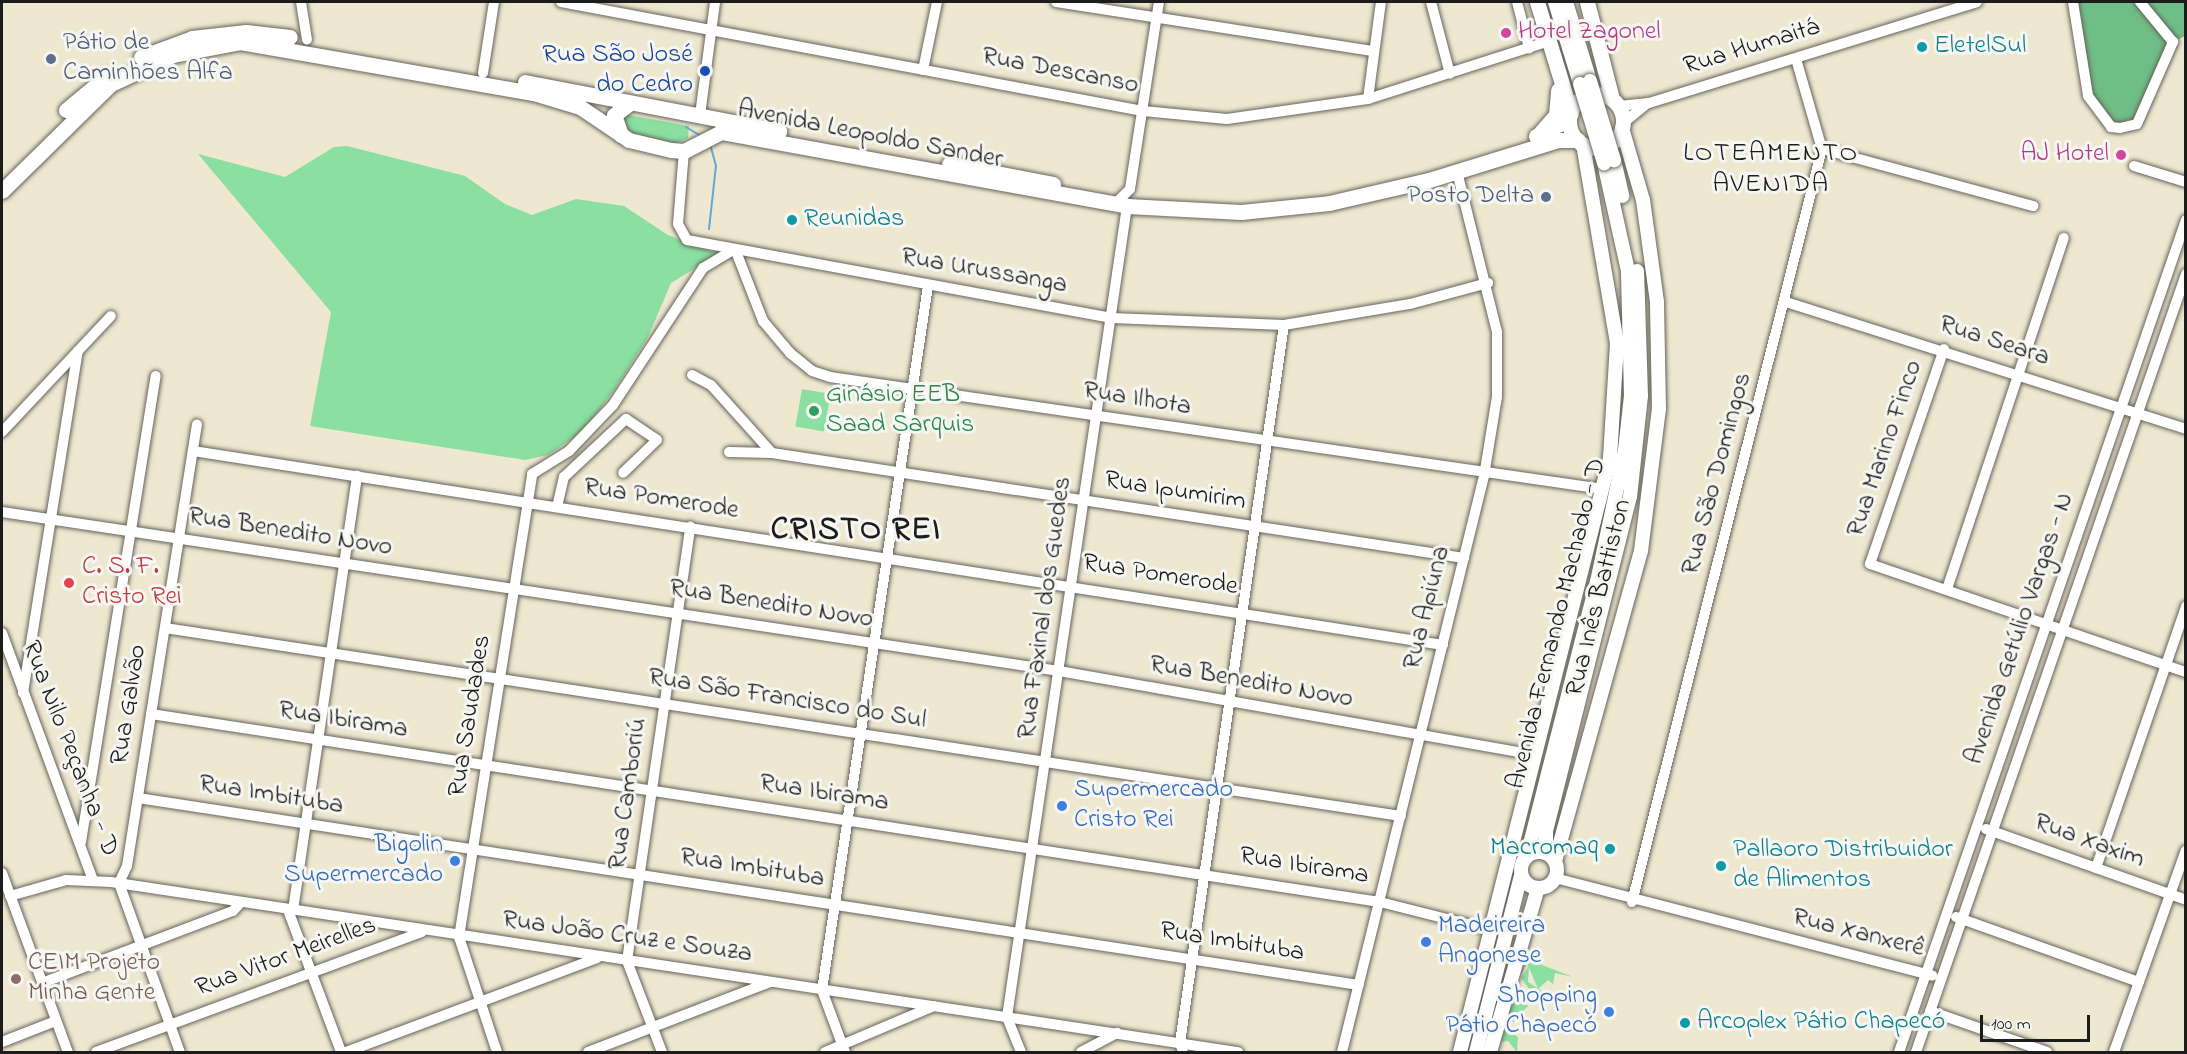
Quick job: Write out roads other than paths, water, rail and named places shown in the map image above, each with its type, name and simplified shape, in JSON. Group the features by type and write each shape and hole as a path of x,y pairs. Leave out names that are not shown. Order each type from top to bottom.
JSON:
{"highway":[{"path":"1537,2 1558,78 1580,142 1605,146 1623,125 1587,2"},
{"name":"Avenida Leopoldo Sander","path":"2,178 83,93 148,53 192,38 246,32 307,40 1116,195 1123,203 1200,206 1333,195 1538,135 1570,116"},
{"path":"2,191 111,84 155,61 240,42 537,94 580,107 622,136 689,148 702,135 700,115"},
{"path":"1538,135 1556,116 1558,78"},
{"path":"1570,116 1586,96 1615,102"},
{"path":"622,136 614,115 630,103"},
{"name":"Avenida Leopoldo Sander","path":"689,148 721,132 1123,203 1241,212 1295,207 1379,194 1558,140 1580,142"}],"main road":[{"path":"1555,2 1585,83"},
{"path":"1566,2 1585,83"},
{"name":"Avenida Fernando Machado - D","path":"1550,857 1546,831 1635,465 1641,396 1640,296 1609,162 1585,83"},
{"name":"Rua Inês Battiston","path":"1550,857 1645,528 1659,409 1658,303 1643,200 1623,125"},
{"path":"1460,1053 1487,928 1603,491 1617,343 1580,142"},
{"name":"Avenida Fernando Machado - D","path":"1527,856 1618,497 1631,396 1628,271 1609,162"},
{"path":"1635,465 1645,528"},
{"path":"1598,582 1606,512 1603,491"},
{"path":"1476,1053 1527,856 1550,857 1555,878 1538,888 1490,1053"},
{"path":"1521,876 1538,888"}],"street":[{"path":"301,2 307,40"},
{"path":"483,73 494,2"},
{"name":"Rua Descanso","path":"561,2 1143,111 1227,119 1368,99 1547,42"},
{"path":"700,115 715,2"},
{"path":"923,70 937,2"},
{"path":"1056,2 1374,51"},
{"name":"Rua Faxinal dos Guedes","path":"1007,1017 1112,318 1123,203 1130,189 1159,2"},
{"path":"1368,99 1381,2"},
{"path":"1431,2 1450,74"},
{"path":"1517,2 1529,48"},
{"path":"2073,2 2088,96 2110,127 2120,128 2137,124 2173,42 2140,2"},
{"name":"Rua Humaitá","path":"1615,102 1649,103 1974,3"},
{"name":"Rua São Domingos","path":"1632,902 1786,302 1822,149 1796,59"},
{"name":"Rua Humaitá","path":"1623,125 1649,103"},
{"name":"Rua Urussanga","path":"689,148 678,232 696,242 1112,318 1284,325 1400,306 1488,283"},
{"path":"1822,149 2033,206"},
{"path":"2134,166 2186,182"},
{"name":"Rua Apiúna","path":"1342,1053 1484,476 1499,363 1488,283 1457,171"},
{"name":"Avenida Getúlio Vargas - N","path":"1899,1053 2186,220"},
{"path":"2064,238 2021,375 1947,589 2186,672"},
{"path":"527,502 532,474 569,450 613,405 703,268 735,249"},
{"name":"Rua Ilhota","path":"735,249 763,321 812,371 912,389 1484,476 1603,491"},
{"name":"Avenida Getúlio Vargas - N","path":"1916,1053 2140,414 2186,274"},
{"path":"844,1049 822,990 928,286"},
{"name":"Rua Seara","path":"1786,302 1944,349 2186,429"},
{"path":"2,432 111,316"},
{"path":"1181,1048 1284,325"},
{"name":"Rua Marino Finco","path":"1944,349 1870,564 1947,589"},
{"path":"23,693 78,351"},
{"path":"692,375 711,385 772,453"},
{"path":"81,842 156,376"},
{"path":"557,507 564,477 626,419 657,440 623,473"},
{"name":"Rua Galvão","path":"119,883 127,866 197,425"},
{"name":"Rua Pomerode","path":"193,451 1072,585 1443,645"},
{"name":"Rua Ipumirim","path":"729,452 772,453 1464,558"},
{"path":"341,1053 311,973 291,910 319,740 357,476"},
{"name":"Rua Saudades","path":"459,937 527,502"},
{"name":"Rua Benedito Novo","path":"2,512 1059,671 1230,705 1420,734 1532,754"},
{"name":"Rua Camboriú","path":"627,961 690,527"},
{"path":"2096,868 2186,606"},
{"name":"Rua São Francisco do Sul","path":"165,628 1401,816"},
{"name":"Rua Nilo Peçanha - D","path":"2,633 81,842 93,880"},
{"name":"Rua Ibirama","path":"151,714 1380,902 1487,928"},
{"name":"Rua Imbituba","path":"138,798 1359,985"},
{"name":"Rua Xaxim","path":"1978,826 2186,900"},
{"path":"2114,1053 2186,850"},
{"path":"2,873 68,1053"},
{"name":"Rua Xanxerê","path":"1555,878 1632,902 1927,973 1942,979"},
{"name":"Rua João Cruz e Souza","path":"10,896 66,880 119,883 459,937 1118,1034 1181,1048 1238,1053"},
{"name":"Rua Nilo Peçanha - D","path":"119,883 180,1053"},
{"path":"42,983 233,911 241,902"},
{"name":"Rua Xanxerê","path":"1947,914 2139,982"},
{"name":"Rua Vitor Meirelles","path":"96,1053 424,931"},
{"path":"459,937 477,1003 497,1053"},
{"path":"346,1053 600,957"},
{"path":"627,961 662,1053"},
{"path":"588,1053 770,982"},
{"path":"825,1053 844,1049 934,1006"},
{"path":"1930,1011 2047,1053"},
{"path":"1007,1017 1021,1053"},
{"path":"2,1042 56,1021"},
{"path":"1081,1053 1118,1034"}],"waterway":[{"path":"686,127 701,136"},
{"path":"709,229 716,166 710,144"}],"place":[{"name":"Hotel Zagonel","path":"1506,33"},
{"name":"EletelSul","path":"1922,47"},
{"name":"Pátio de Caminhões Alfa","path":"51,59"},
{"name":"Rua São José do Cedro","path":"705,71"},
{"name":"AJ Hotel","path":"2121,155"},
{"name":"Posto Delta","path":"1546,197"},
{"name":"Reunidas","path":"792,220"},
{"name":"Ginásio EEB Saad Sarquis","path":"814,411"},
{"name":"C. S. F. Cristo Rei","path":"69,583"},
{"name":"Supermercado Cristo Rei","path":"1062,806"},
{"name":"Macromaq","path":"1610,849"},
{"name":"Bigolin Supermercado","path":"455,861"},
{"name":"Pallaoro Distribuidor de Alimentos","path":"1721,866"},
{"name":"Madeireira Angonese","path":"1426,942"},
{"name":"CEIM Projeto Minha Gente","path":"16,979"},
{"name":"Shopping Pátio Chapecó","path":"1609,1012"},
{"name":"Arcoplex Pátio Chapecó","path":"1685,1023"}],"district":[{"name":"LOTEAMENTO AVENIDA","path":"1771,168"},
{"name":"CRISTO REI","path":"856,531"}]}
